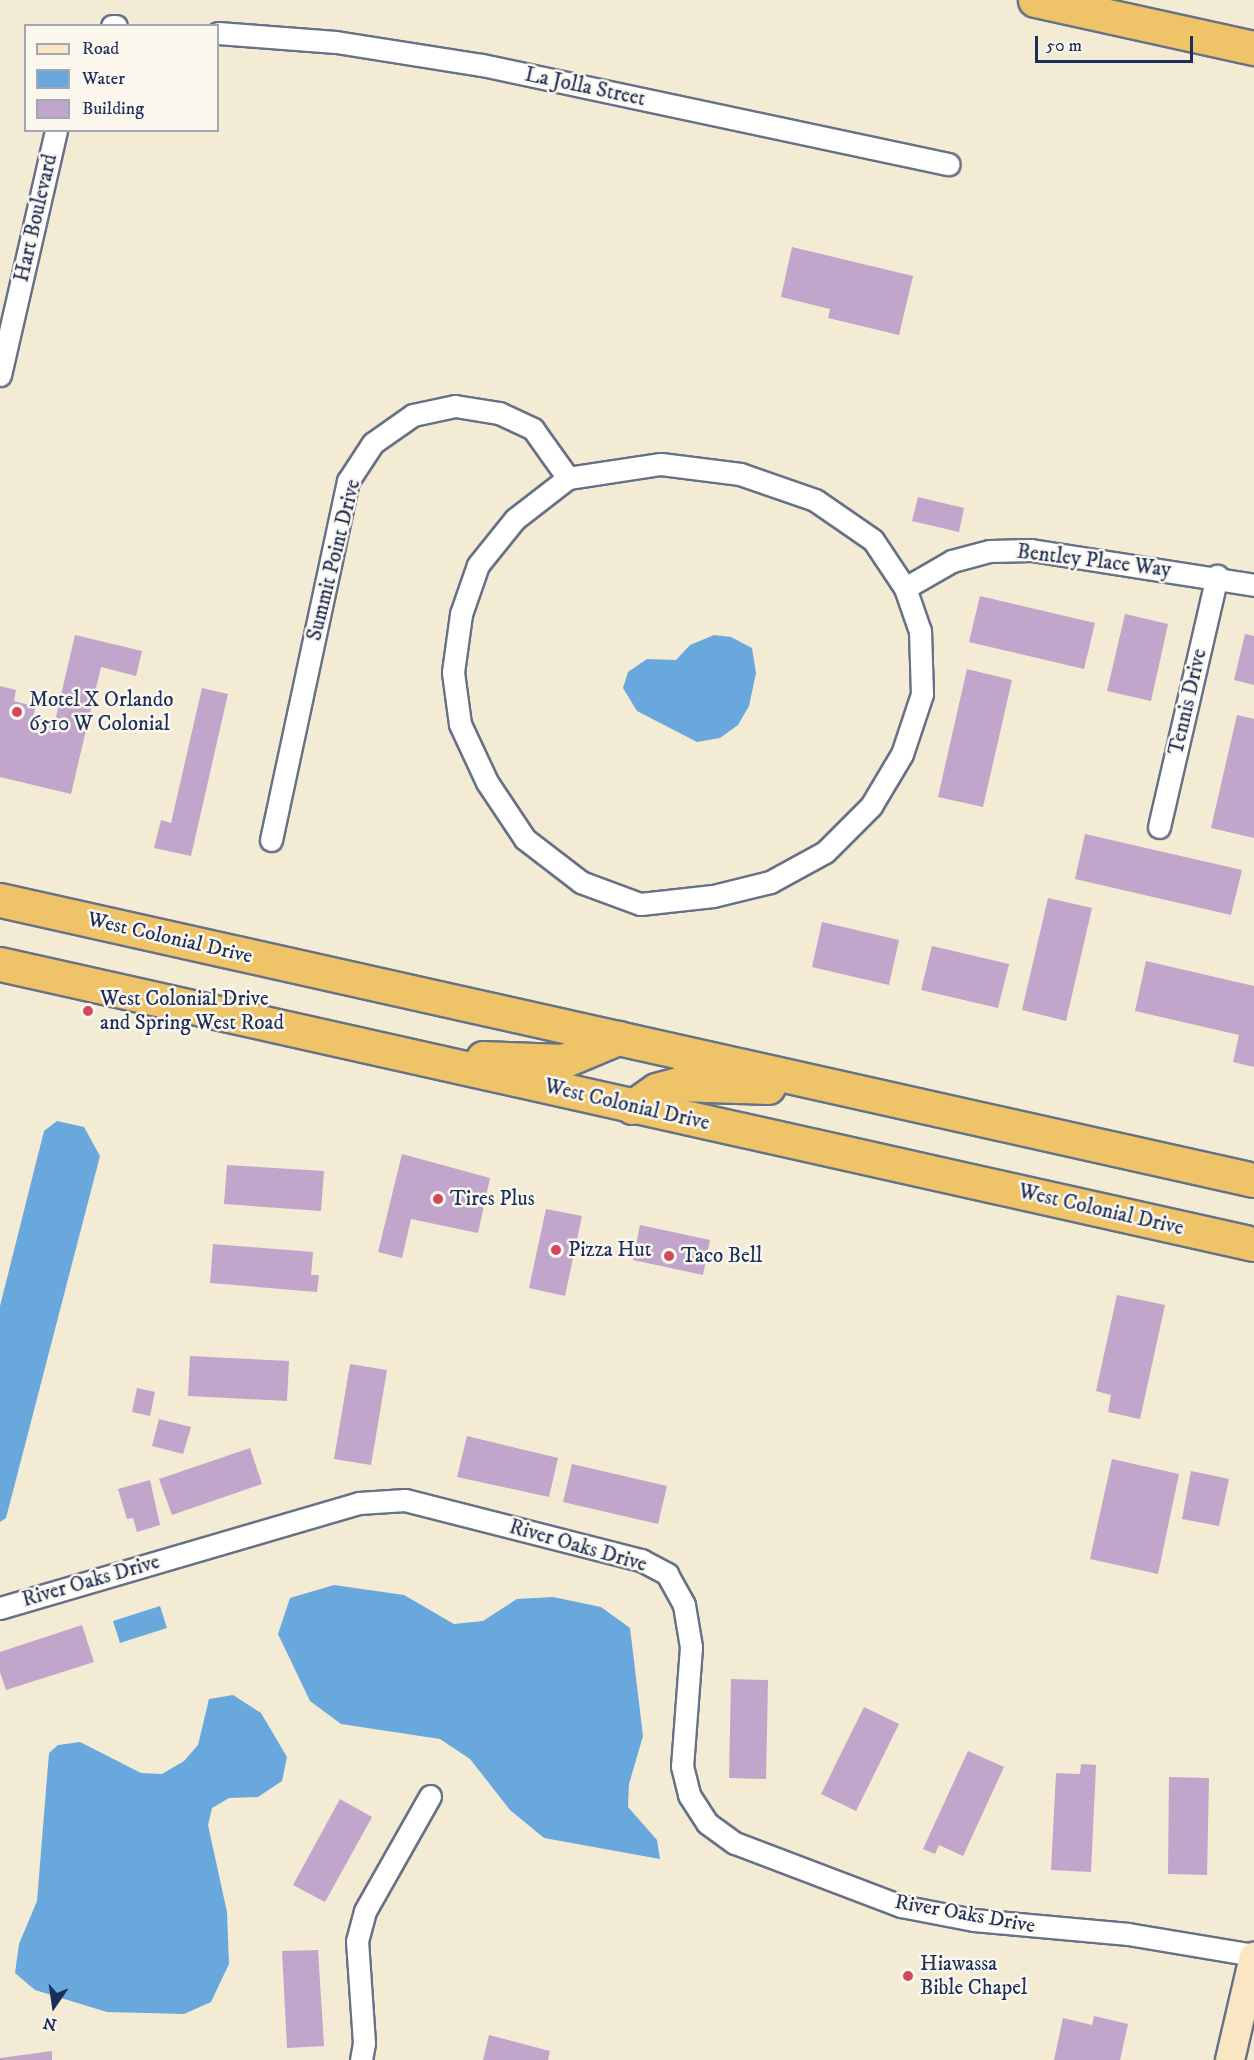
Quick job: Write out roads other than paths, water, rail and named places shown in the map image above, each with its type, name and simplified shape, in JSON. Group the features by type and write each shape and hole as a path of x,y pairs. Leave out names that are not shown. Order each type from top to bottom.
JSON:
{"highway":[{"path":"1035,0 1254,48"},
{"name":"West Colonial Drive","path":"0,900 1254,1180"},
{"path":"0,917 102,923"},
{"name":"West Colonial Drive","path":"0,964 632,1107 1254,1244"},
{"path":"403,1055 563,1060 618,1038"},
{"path":"632,1107 656,1090 678,1084 845,1089"}],"main road":[{"path":"1230,2060 1254,1956"}],"street":[{"name":"La Jolla Street","path":"219,33 336,42 482,65 949,164"},
{"name":"Hart Boulevard","path":"0,375 56,132"},
{"name":"Summit Point Drive","path":"271,840 348,481 373,443 413,415 455,406 499,413 533,429 568,478"},
{"path":"661,464 740,474 815,500 873,540 905,588 920,631 921,694 902,754 871,806 825,852 770,882 712,896 640,904 581,882 525,839 487,782 460,724 453,672 461,614 478,565 515,519 568,478 661,464"},
{"name":"Bentley Place Way","path":"905,588 952,561 990,551 1031,550 1216,576 1254,585"},
{"name":"Tennis Drive","path":"1159,827 1216,576"},
{"name":"River Oaks Drive","path":"0,1608 359,1503 405,1500 640,1560 667,1574 684,1605 691,1647 682,1766 689,1795 707,1823 735,1843 901,1906 974,1920 1128,1934 1254,1956"},
{"path":"361,2060 364,2043 357,1941 365,1911 430,1796"}],"water":[{"path":"714,635 731,637 752,648 756,673 749,706 738,725 720,738 697,742 637,711 623,688 628,672 647,659 676,660 690,645"},
{"path":"57,1121 84,1127 100,1156 6,1518 0,1522 0,1306 44,1131"},
{"path":"334,1585 404,1595 454,1624 483,1621 517,1599 553,1597 601,1607 630,1628 643,1736 629,1784 628,1807 657,1840 660,1859 544,1838 510,1810 470,1759 440,1739 341,1724 310,1701 278,1634 290,1598"},
{"path":"160,1606 167,1628 120,1643 113,1621"},
{"path":"233,1695 261,1713 287,1757 282,1781 258,1797 229,1798 212,1808 208,1825 227,1912 229,1964 211,2002 184,2014 107,2012 35,1990 15,1973 19,1944 37,1901 49,1753 58,1745 80,1742 141,1773 162,1774 184,1761 198,1745 209,1699"}],"place":[{"name":"Motel X Orlando 6510 W Colonial","path":"17,712"},
{"name":"West Colonial Drive and Spring West Road","path":"88,1011"},
{"name":"Tires Plus","path":"438,1199"},
{"name":"Pizza Hut","path":"556,1250"},
{"name":"Taco Bell","path":"669,1256"},
{"name":"Hiawassa Bible Chapel","path":"908,1976"}]}
